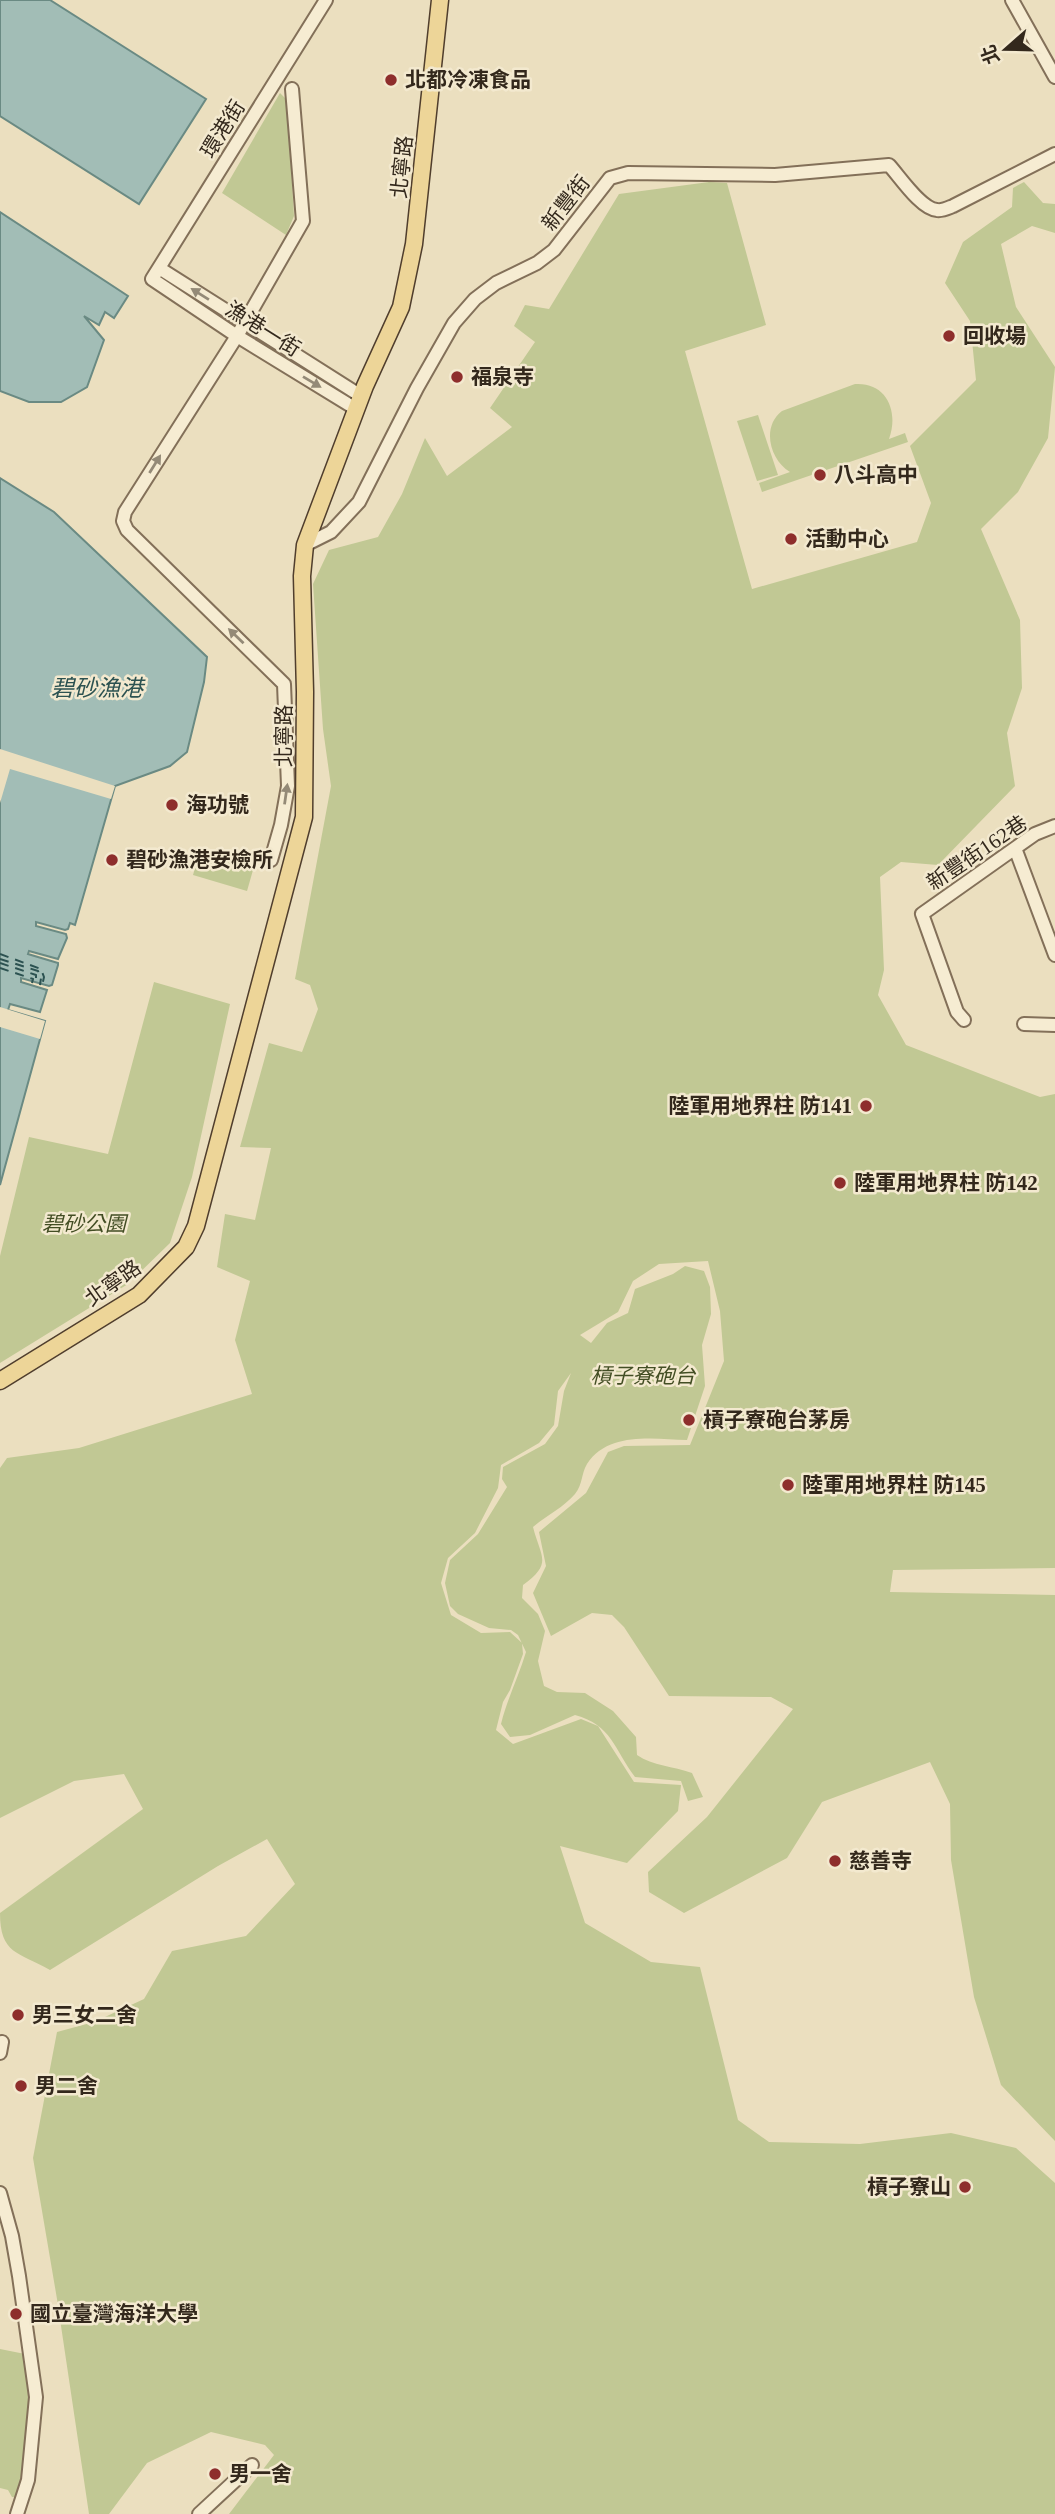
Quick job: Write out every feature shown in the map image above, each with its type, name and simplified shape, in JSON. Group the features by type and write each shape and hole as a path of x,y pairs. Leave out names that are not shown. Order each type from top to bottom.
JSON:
{"main road":[{"name":"北寧路","path":"0,1381 139,1295 186,1247 196,1226 304,817 302,576 305,545 359,402 401,307 407,284 425,157 440,0"}],"street":[{"name":"環港街","path":"155,274 326,0"},
{"path":"1012,0 1055,77"},
{"path":"271,860 288,786 285,684 127,530 123,521 125,512 237,336 303,221 292,89"},
{"name":"新豐街","path":"305,545 331,532 359,502 417,388 454,323 475,299 496,283 537,263 554,250 610,178 628,173 775,175 889,165 918,199 929,208 939,211 1055,153"},
{"name":"漁港一街","path":"155,274 244,321 359,402"},
{"name":"漁港一街","path":"155,274 237,336 359,402"},
{"name":"新豐街162巷","path":"964,1020 957,1012 922,914 1035,834 1055,827"},
{"path":"1016,848 1055,955"},
{"path":"1024,1024 1055,1025"},
{"path":"0,2193 12,2236 36,2397 28,2480 17,2514"},
{"path":"199,2514 252,2465"}],"green space":[{"path":"280,93 287,100 294,216 286,235 222,193"},
{"name":"槓子寮砲台","path":"709,182 727,183 766,325 685,351 752,589 917,542 931,503 910,446 976,380 970,321 945,283 963,242 1012,207 1013,188 1024,182 1043,203 1055,204 1055,233 1032,226 1001,244 1016,307 1055,367 1048,438 1018,492 981,529 1020,620 1022,688 1007,733 1015,786 938,865 901,862 880,877 884,970 878,995 906,1045 1040,1097 1055,1094 1055,1568 893,1570 890,1592 1055,1595 1055,2141 1001,2085 974,1997 951,1860 950,1804 930,1762 822,1802 787,1858 684,1913 649,1892 648,1872 707,1817 793,1709 771,1697 669,1696 624,1627 612,1615 592,1613 551,1636 533,1593 546,1566 539,1532 586,1493 608,1452 624,1446 690,1445 724,1361 720,1311 708,1261 659,1264 633,1281 618,1312 580,1335 591,1343 607,1323 628,1313 635,1289 673,1274 685,1266 704,1271 710,1287 711,1314 702,1345 705,1386 687,1440 633,1439 607,1446 596,1453 587,1464 575,1494 533,1527 542,1559 538,1571 523,1585 522,1598 538,1614 545,1631 538,1661 544,1686 557,1692 585,1693 613,1711 636,1737 637,1755 656,1764 692,1773 703,1797 688,1801 681,1781 635,1777 605,1732 597,1725 587,1719 575,1715 530,1735 510,1737 501,1724 526,1652 522,1644 523,1654 503,1702 496,1730 513,1744 581,1719 598,1726 634,1782 681,1785 678,1811 627,1863 560,1846 585,1923 651,1962 700,1967 738,2120 769,2142 860,2144 951,2133 1016,2148 1055,2183 1055,2514 229,2514 274,2455 265,2445 211,2432 147,2463 109,2514 89,2514 33,2158 57,2032 94,2022 144,1999 172,1951 246,1936 295,1884 267,1839 218,1866 50,1970 20,1955 7,1944 3,1937 0,1913 143,1809 124,1774 74,1781 0,1818 0,1468 7,1458 79,1448 252,1394 235,1340 250,1281 217,1267 225,1214 255,1220 271,1148 240,1147 269,1043 302,1052 318,1009 310,985 295,979 331,786 323,729 313,584 329,550 378,537 402,494 425,438 447,476 512,427 490,408 535,342 514,326 525,305 549,309 619,194","holes":["571,1373 564,1391 558,1426 545,1444 503,1467 502,1479 507,1487 478,1534 450,1560 445,1583 450,1606 458,1614 489,1628 511,1630 518,1635 522,1643 510,1632 481,1633 451,1615 441,1583 448,1558 475,1533 498,1488 501,1465 539,1443 554,1425 558,1391"]},
{"path":"855,384 875,388 882,393 891,409 892,429 889,439 905,433 908,442 762,492 759,483 790,472 777,460 773,452 770,434 775,418 782,411"},
{"path":"758,415 778,475 757,481 737,421"},
{"path":"201,847 255,863 247,891 193,875"},
{"name":"碧砂公園","path":"154,982 230,1004 192,1177 170,1243 128,1284 0,1363 0,1256 29,1137 108,1154"},
{"path":"0,2349 30,2355 36,2401 21,2498 12,2497 8,2490 0,2488"}],"water":[{"path":"0,0 50,0 206,99 139,204 0,116"},
{"path":"0,212 128,296 114,318 105,312 99,325 84,316 104,340 87,387 61,402 29,402 0,391"},
{"name":"碧砂漁港","path":"0,478 54,512 207,657 204,682 187,752 170,766 115,786 75,925 70,923 65,930 36,922 36,926 66,934 67,938 58,959 29,951 28,954 58,963 52,985 21,978 21,982 47,990 40,1012 10,1004 8,1010 45,1021 0,1185"}],"pier":[{"path":"0,749 115,786 111,799 10,769 0,803"},
{"path":"0,1007 45,1021 40,1039 0,1027"}],"ferry route":[{"path":"0,954 41,969 44,977 42,986"},
{"path":"0,959 38,971 40,985"},
{"path":"0,963 36,975 36,984"},
{"path":"0,968 33,979 32,983"}],"place":[{"name":"北都冷凍食品","path":"391,80"},
{"name":"回收場","path":"949,336"},
{"name":"福泉寺","path":"457,377"},
{"name":"八斗高中","path":"820,475"},
{"name":"活動中心","path":"791,539"},
{"name":"海功號","path":"172,805"},
{"name":"碧砂漁港安檢所","path":"112,860"},
{"name":"陸軍用地界柱 防141","path":"866,1106"},
{"name":"陸軍用地界柱 防142","path":"840,1183"},
{"name":"槓子寮砲台茅房","path":"689,1420"},
{"name":"陸軍用地界柱 防145","path":"788,1485"},
{"name":"慈善寺","path":"835,1861"},
{"name":"男三女二舍","path":"18,2015"},
{"name":"男二舍","path":"21,2086"},
{"name":"槓子寮山","path":"965,2187"},
{"name":"國立臺灣海洋大學","path":"16,2314"},
{"name":"男一舍","path":"215,2474"}]}
